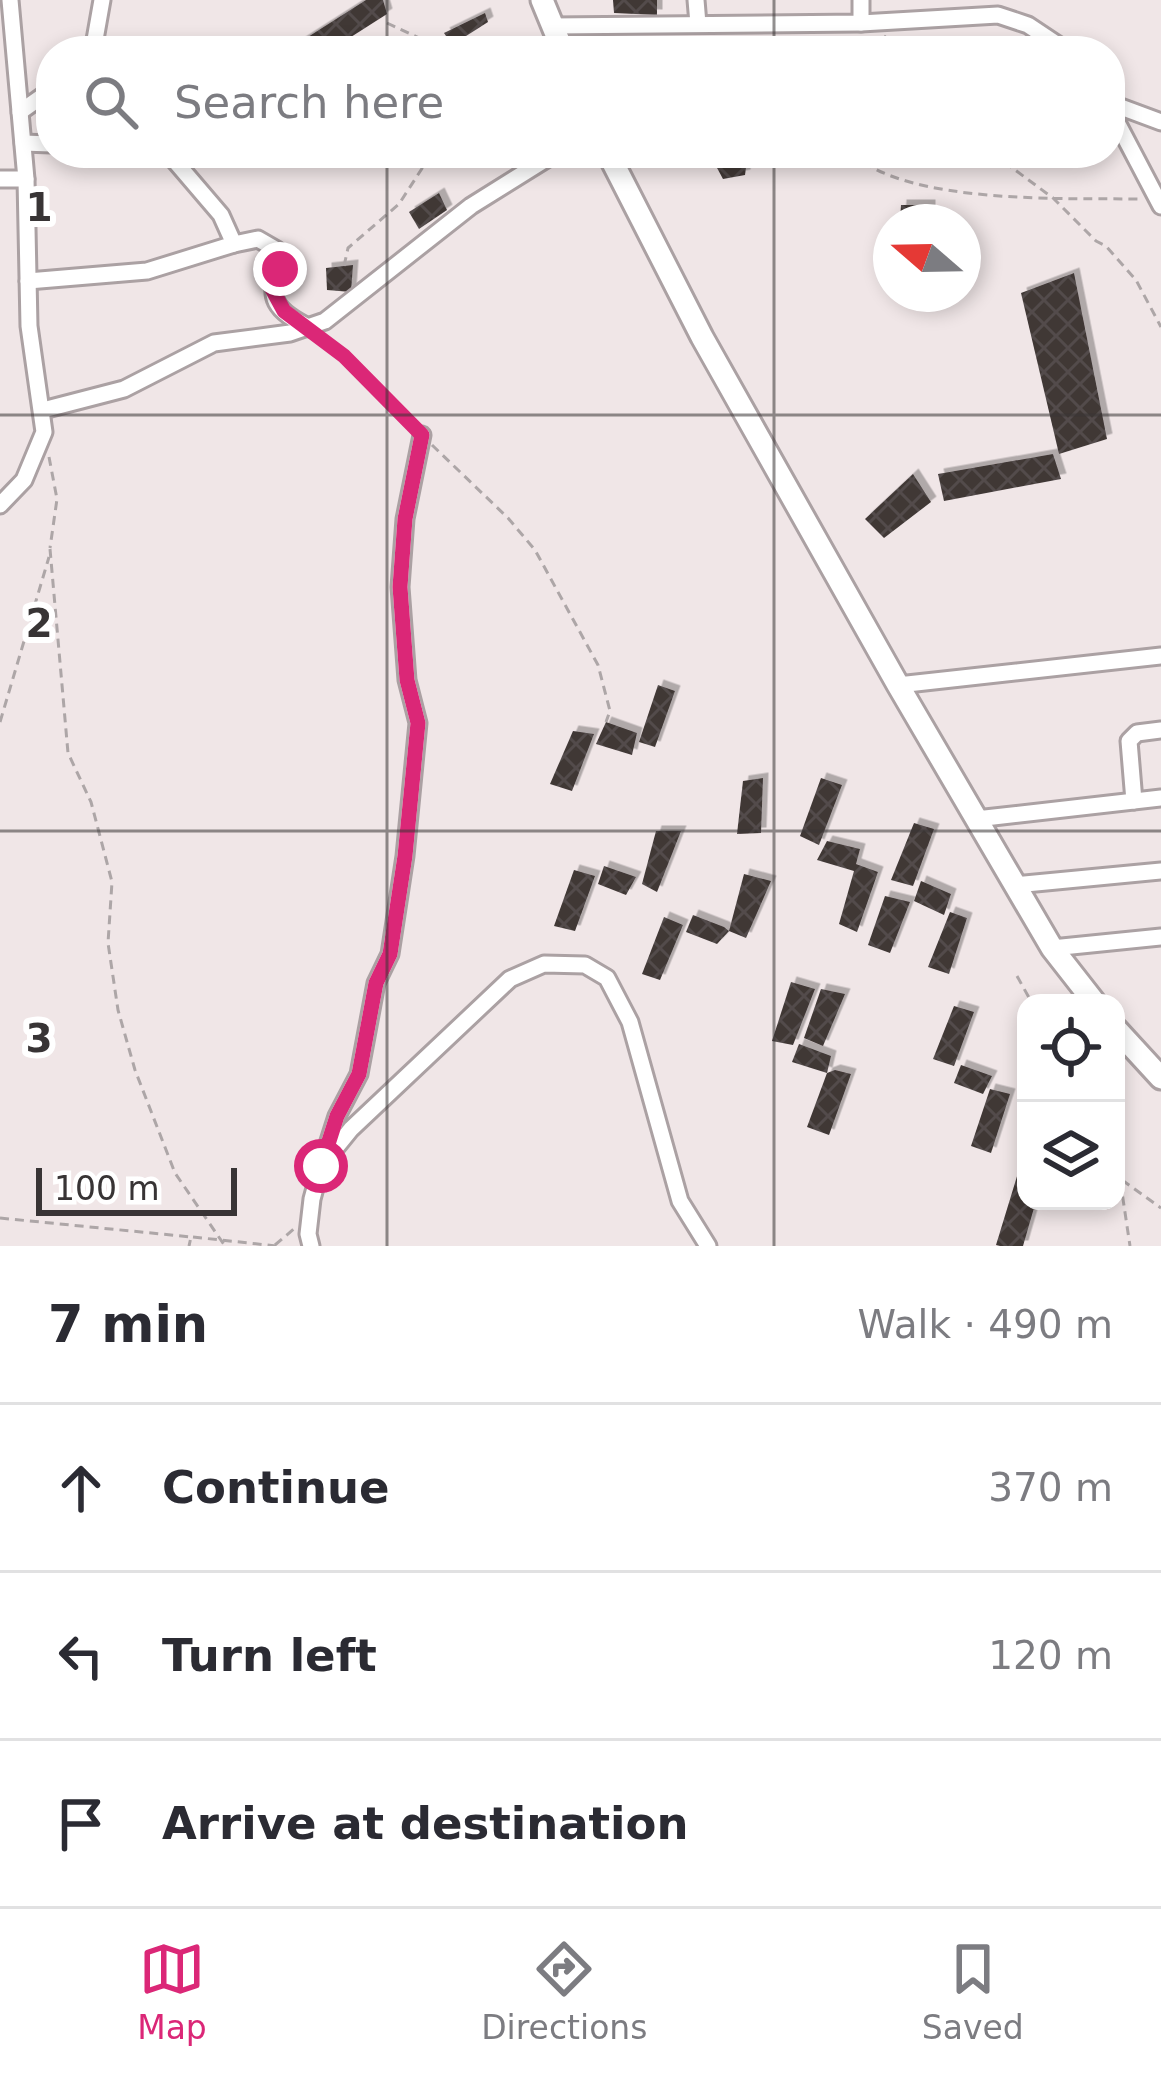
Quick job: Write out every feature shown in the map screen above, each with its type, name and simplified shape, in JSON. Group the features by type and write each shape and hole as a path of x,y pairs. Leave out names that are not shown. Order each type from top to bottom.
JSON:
{"main road":[{"path":"542,0 556,36"},
{"path":"616,168 702,337 898,685 1052,948 1088,994"},
{"path":"1125,1038 1161,1078"}],"street":[{"path":"0,506 24,480 38,456 44,432 29,326 20,112 7,59 10,0"},
{"path":"96,36 102,0"},
{"path":"696,0 698,24"},
{"path":"860,0 861,23"},
{"path":"936,16 948,0"},
{"path":"552,26 861,23 998,15 1044,36"},
{"path":"20,112 36,101"},
{"path":"1125,111 1161,122"},
{"path":"1125,136 1159,203"},
{"path":"23,143 36,143"},
{"path":"181,168 221,214 235,244"},
{"path":"43,410 124,389 214,343 310,328 346,309 471,206 532,168"},
{"path":"0,179 26,179"},
{"path":"28,281 147,271 258,238 277,250 282,263 272,280 274,298 293,320 310,328"},
{"path":"311,1246 310,1215 321,1166 337,1116 359,1074 376,983 390,954 405,856 418,723 407,680 400,587 405,519 422,435"},
{"path":"898,685 1161,656"},
{"path":"1134,801 1129,741 1137,733 1161,730"},
{"path":"976,819 1161,798"},
{"path":"1015,885 1161,872"},
{"path":"1052,948 1161,937"},
{"path":"321,1166 351,1129 510,979 544,964 585,965 607,978 630,1022 680,1201 708,1246"}],"path":[{"path":"387,22 416,36"},
{"path":"344,266 348,248 399,204 422,168"},
{"path":"870,168 914,185 1159,203"},
{"path":"1012,168 1106,247 1136,280 1161,327"},
{"path":"310,328 381,391 535,550 598,665 610,711 606,722"},
{"path":"0,722 50,549 57,499 44,432"},
{"path":"50,549 68,753 91,802 112,882 108,944 118,1010 135,1070 175,1173 225,1246"},
{"path":"1017,976 1027,994"},
{"path":"1125,1182 1161,1208"},
{"path":"1125,1209 1130,1246"},
{"path":"0,1218 275,1246 310,1215"},
{"path":"189,1246 191,1237"}],"building":[{"path":"366,0 383,0 387,14 353,36 310,36"},
{"path":"613,0 657,0 657,15 614,13"},
{"path":"485,13 488,22 466,36 444,33"},
{"path":"717,168 746,168 745,175 723,179"},
{"path":"439,193 447,210 419,229 409,212"},
{"path":"353,265 351,292 327,290 326,268"},
{"path":"1074,273 1107,439 1059,454 1021,293"},
{"path":"1053,454 1061,479 944,501 938,474"},
{"path":"913,474 931,502 884,538 865,519"},
{"path":"658,685 675,691 655,747 639,742"},
{"path":"606,722 637,733 632,755 596,744"},
{"path":"573,731 594,734 572,791 550,784"},
{"path":"763,778 761,833 737,834 743,781"},
{"path":"821,778 842,785 819,845 800,836"},
{"path":"914,823 934,829 913,886 891,880"},
{"path":"656,831 681,831 657,892 642,884"},
{"path":"827,841 860,849 856,864 878,872 857,932 839,924 854,871 817,860"},
{"path":"604,866 636,877 626,895 598,884"},
{"path":"574,870 595,876 575,931 554,926"},
{"path":"744,874 771,881 746,938 729,931"},
{"path":"921,881 951,894 944,915 914,901"},
{"path":"885,896 910,902 890,953 868,945"},
{"path":"950,912 967,918 949,974 928,967"},
{"path":"693,915 729,931 717,944 686,932"},
{"path":"664,917 683,925 660,980 642,974"},
{"path":"791,982 815,989 793,1045 772,1041"},
{"path":"821,989 845,994 823,1046 804,1038"},
{"path":"954,1006 974,1012 954,1066 933,1059"},
{"path":"799,1044 831,1056 827,1073 792,1062"},
{"path":"961,1065 992,1076 983,1094 954,1083"},
{"path":"827,1073 851,1074 829,1135 807,1127"},
{"path":"990,1089 1010,1094 991,1153 971,1146"},
{"path":"1017,1176 1017,1210 1033,1210 1023,1246 996,1245"}],"route":[{"path":"280,269 271,287 284,311 344,356 422,435 405,519 400,587 407,680 418,723 405,856 390,954 376,983 359,1074 337,1116 321,1166"}]}
